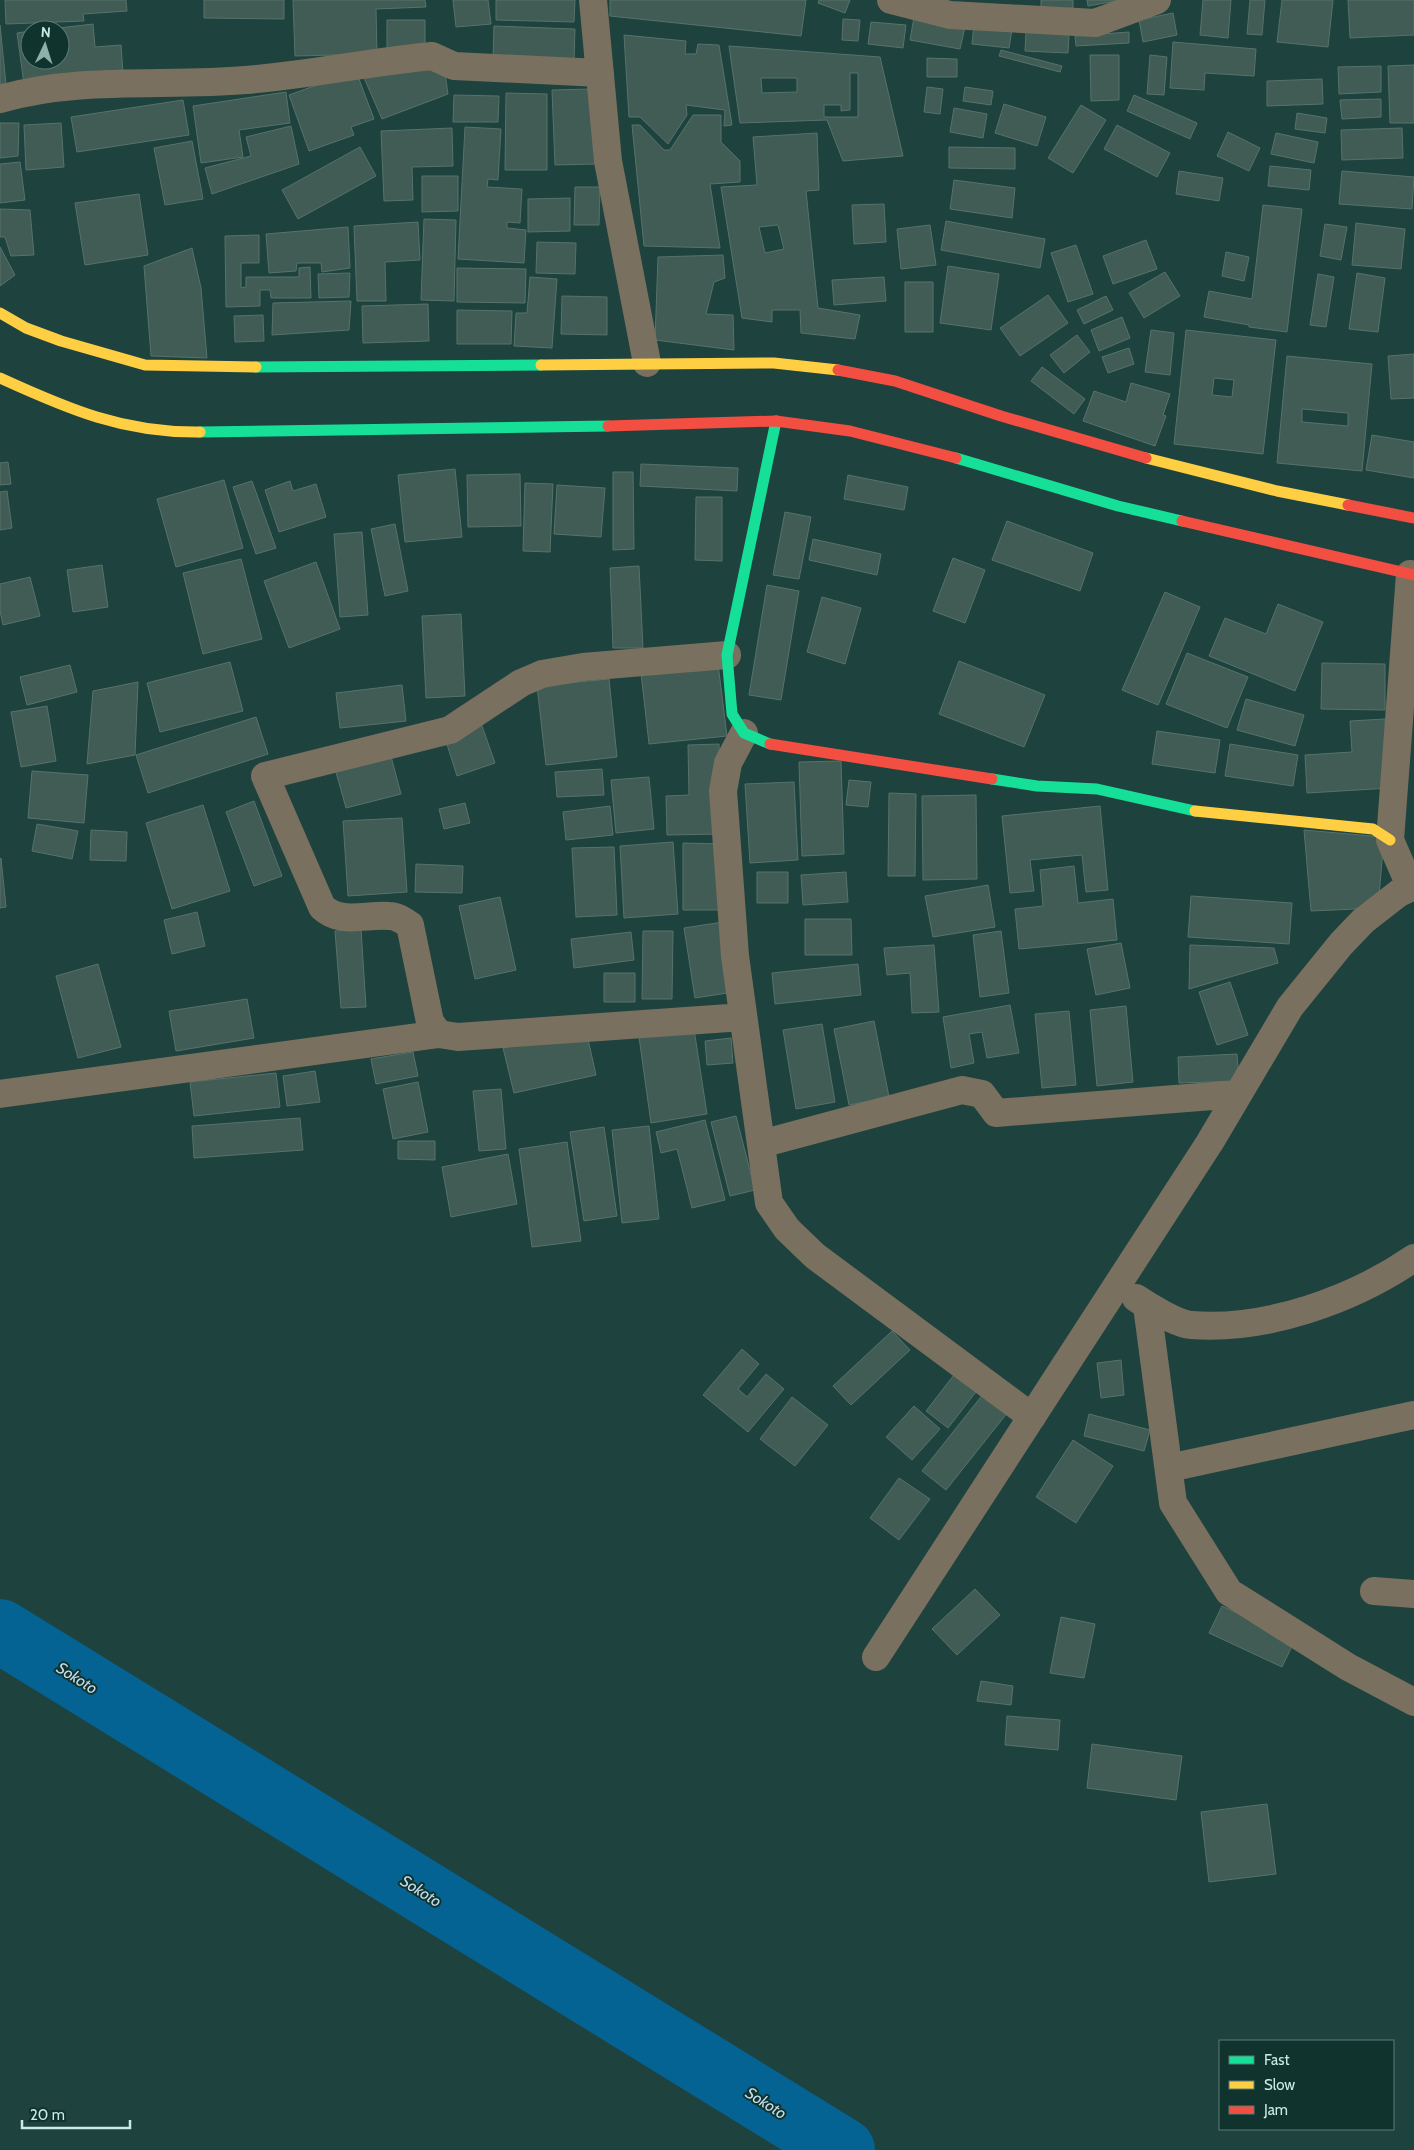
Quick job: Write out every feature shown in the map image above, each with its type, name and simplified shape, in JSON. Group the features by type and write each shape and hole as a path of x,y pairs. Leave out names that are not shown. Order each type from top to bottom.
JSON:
{"street":[{"path":"593,0 608,161 647,363"},
{"path":"891,0 950,15 1095,23 1157,0"},
{"path":"0,99 24,92 131,82 246,80 432,56 454,66 600,74"},
{"path":"0,313 26,328 61,341 145,365 309,368 647,363 774,364 829,368 895,381 1001,416 1142,457 1278,491 1414,518"},
{"path":"0,378 65,408 109,422 172,432 591,427 776,421 850,431 915,446 1118,506 1412,575 1390,840 1413,887 1399,893 1363,921 1341,944 1290,1007 1238,1094 1118,1285 876,1657"},
{"path":"776,421 728,655 732,714 744,733 770,744 1037,786 1097,789 1194,811 1373,829 1390,840"},
{"path":"439,1034 430,1022 410,925 390,916 340,918 330,914 322,906 265,776 450,730 521,682 542,674 583,667 728,655"},
{"path":"744,733 728,763 723,791 735,956 769,1202 788,1229 816,1256 1032,1417"},
{"path":"0,1094 439,1034 458,1037 743,1017"},
{"path":"761,1144 962,1090 982,1094 996,1113 1238,1094"},
{"path":"1118,1285 1147,1306 1189,1325 1232,1324 1282,1318 1343,1296 1394,1271 1414,1258"},
{"path":"1147,1306 1173,1503 1229,1592 1348,1667 1414,1702"},
{"path":"1169,1468 1414,1415"},
{"path":"1374,1591 1414,1594"}],"building":[{"path":"5,0 126,0 127,11 83,14 84,21 20,20 20,23 6,24"},
{"path":"204,0 284,0 284,19 204,18"},
{"path":"293,0 425,0 426,7 376,9 377,54 295,56"},
{"path":"453,0 488,0 491,24 456,27"},
{"path":"496,0 575,0 574,22 496,20"},
{"path":"610,0 806,0 801,36 610,16"},
{"path":"819,0 850,0 845,13 818,3"},
{"path":"1041,0 1073,0 1073,8 1041,10"},
{"path":"1087,0 1122,0 1088,6"},
{"path":"1203,0 1231,0 1228,38 1200,35"},
{"path":"1250,0 1265,0 1262,35 1247,34"},
{"path":"1282,0 1333,0 1328,47 1277,42"},
{"path":"1348,0 1414,0 1414,35 1350,38"},
{"path":"1173,13 1177,35 1143,42 1139,20"},
{"path":"914,17 965,27 960,49 910,40"},
{"path":"843,19 860,20 858,41 842,40"},
{"path":"387,20 425,20 425,52 387,51"},
{"path":"871,22 906,25 903,48 868,44"},
{"path":"93,24 95,47 121,45 123,73 24,84 22,70 70,70 70,27"},
{"path":"974,24 1012,29 1009,48 972,44"},
{"path":"0,25 6,84 0,84"},
{"path":"494,26 575,29 574,62 493,59"},
{"path":"1026,32 1069,34 1068,53 1025,51"},
{"path":"1129,32 1129,43 1076,46 1075,36"},
{"path":"17,33 20,33 20,55"},
{"path":"624,35 686,41 685,54 696,54 698,44 719,45 732,125 724,126 725,110 686,105 687,115 668,144 640,117 629,117"},
{"path":"1173,42 1256,49 1254,76 1205,73 1204,90 1170,88"},
{"path":"729,46 880,57 903,156 843,161 827,120 740,123","holes":["850,73 858,73 858,117 824,117 824,105 841,105 841,111 850,110","761,78 797,78 797,92 762,93"]},
{"path":"1001,50 1062,66 1060,72 999,56"},
{"path":"1090,55 1119,55 1119,100 1091,101"},
{"path":"1150,55 1167,57 1164,95 1147,94"},
{"path":"927,58 957,59 957,77 927,77"},
{"path":"1414,65 1414,123 1390,123 1388,66"},
{"path":"1381,66 1381,92 1339,94 1338,67"},
{"path":"444,67 448,94 382,119 361,71"},
{"path":"356,71 374,119 351,127 354,135 309,151 289,95"},
{"path":"1322,79 1323,104 1267,106 1267,81"},
{"path":"927,87 943,89 940,114 924,112"},
{"path":"965,87 993,91 991,105 963,101"},
{"path":"592,89 595,164 555,165 552,90"},
{"path":"286,92 290,123 239,130 243,157 201,163 193,106"},
{"path":"506,93 547,94 547,170 505,170"},
{"path":"454,95 499,96 498,122 453,122"},
{"path":"1134,95 1197,123 1190,139 1127,111"},
{"path":"1381,99 1381,117 1342,119 1340,100"},
{"path":"183,100 189,135 77,152 71,117"},
{"path":"1004,104 1046,117 1037,146 995,133"},
{"path":"1081,105 1106,120 1073,173 1048,158"},
{"path":"954,108 987,114 983,138 950,132"},
{"path":"1297,113 1327,118 1325,133 1295,129"},
{"path":"693,115 721,115 721,142 740,161 740,182 710,184 720,248 644,246 632,125 640,125 664,150 670,150"},
{"path":"0,123 19,123 18,156 0,158"},
{"path":"61,123 64,167 26,170 24,125"},
{"path":"1117,125 1170,153 1157,177 1104,149"},
{"path":"291,126 299,164 212,194 205,168 251,156 246,137"},
{"path":"465,127 501,129 498,180 488,179 487,187 522,189 520,223 507,222 507,228 526,230 524,263 458,259"},
{"path":"452,128 453,166 412,167 413,200 384,201 381,131"},
{"path":"1402,128 1403,158 1342,160 1341,130"},
{"path":"1228,132 1260,148 1249,171 1217,156"},
{"path":"817,133 819,190 806,191 818,308 860,315 855,339 801,333 800,310 772,310 772,322 742,318 721,187 757,185 753,137","holes":["778,225 784,249 765,253 759,227"]},
{"path":"1276,133 1318,142 1314,163 1271,154"},
{"path":"192,141 203,199 165,205 154,148"},
{"path":"360,147 376,176 298,219 282,190"},
{"path":"949,147 1015,148 1015,169 949,168"},
{"path":"20,162 25,200 0,203 0,164"},
{"path":"1270,166 1311,170 1309,190 1268,186"},
{"path":"1179,171 1223,178 1219,201 1176,194"},
{"path":"1342,171 1414,177 1412,209 1339,204"},
{"path":"422,176 458,176 458,211 422,212"},
{"path":"954,180 1015,188 1012,218 950,209"},
{"path":"575,187 600,187 599,225 574,225"},
{"path":"139,194 148,255 85,265 75,203"},
{"path":"570,198 570,231 528,232 528,199"},
{"path":"884,204 886,242 854,244 852,205"},
{"path":"1263,205 1302,209 1287,332 1249,327 1249,325 1204,317 1209,291 1252,299"},
{"path":"0,209 30,210 34,255 11,256 5,237 0,237"},
{"path":"424,219 456,220 454,301 421,300"},
{"path":"946,221 1045,239 1040,268 941,250"},
{"path":"418,222 420,260 385,262 386,301 357,301 354,226"},
{"path":"1356,223 1405,229 1401,269 1352,265"},
{"path":"1325,224 1347,227 1341,260 1320,256"},
{"path":"930,225 936,265 901,269 897,229"},
{"path":"348,227 350,268 322,272 321,263 297,263 296,271 269,273 266,234"},
{"path":"259,235 259,263 241,263 241,288 246,287 246,277 299,277 299,268 310,267 311,298 271,298 270,290 260,290 260,306 226,307 225,236"},
{"path":"1146,240 1157,269 1113,284 1103,256"},
{"path":"537,242 576,243 575,274 536,273"},
{"path":"1076,245 1093,294 1068,302 1051,253"},
{"path":"0,247 15,275 0,286"},
{"path":"192,248 201,288 207,358 151,356 144,266"},
{"path":"1226,252 1249,257 1244,281 1222,276"},
{"path":"723,255 725,278 714,282 706,314 733,315 734,350 655,340 658,257"},
{"path":"948,266 999,274 991,330 940,323"},
{"path":"457,268 526,269 525,303 457,302"},
{"path":"1165,272 1180,296 1144,318 1129,293"},
{"path":"350,273 349,297 319,298 318,274"},
{"path":"1357,273 1385,278 1378,332 1349,329"},
{"path":"1318,274 1334,277 1326,327 1310,325"},
{"path":"530,277 557,279 552,348 514,346 516,313 527,313"},
{"path":"884,277 886,301 834,305 832,280"},
{"path":"905,282 933,282 933,332 905,332"},
{"path":"1048,295 1068,323 1020,356 1000,328"},
{"path":"562,296 607,297 607,335 561,334"},
{"path":"1106,296 1113,310 1084,324 1077,310"},
{"path":"351,301 349,330 272,335 273,303"},
{"path":"428,304 429,341 363,343 362,306"},
{"path":"457,310 512,311 511,344 457,344"},
{"path":"263,315 264,341 235,342 234,316"},
{"path":"1122,317 1130,338 1099,351 1091,330"},
{"path":"1151,330 1174,333 1170,375 1145,372"},
{"path":"1186,330 1276,340 1263,454 1174,444","holes":["1214,378 1234,380 1232,397 1212,395"]},
{"path":"1077,335 1090,352 1064,373 1050,355"},
{"path":"1129,348 1134,364 1108,373 1102,357"},
{"path":"1414,354 1414,398 1391,399 1388,356"},
{"path":"1287,356 1372,364 1362,471 1277,463","holes":["1302,409 1348,413 1348,426 1302,422"]},
{"path":"1042,367 1085,399 1074,414 1031,381"},
{"path":"1131,383 1170,394 1163,415 1166,416 1155,446 1083,421 1094,391 1126,402"},
{"path":"1372,435 1414,442 1414,478 1366,470"},
{"path":"8,462 11,484 0,485 0,463"},
{"path":"641,464 738,468 737,491 640,486"},
{"path":"455,469 462,537 405,542 398,475"},
{"path":"613,472 633,472 634,549 613,550"},
{"path":"520,474 521,526 468,527 467,475"},
{"path":"848,475 908,487 904,510 844,499"},
{"path":"224,480 243,548 176,567 157,499"},
{"path":"252,481 276,548 256,554 233,487"},
{"path":"290,481 293,491 316,484 326,517 279,532 265,490"},
{"path":"525,483 553,484 550,552 523,551"},
{"path":"557,485 605,488 601,537 554,534"},
{"path":"7,491 12,528 0,530 0,492"},
{"path":"696,497 722,497 722,561 695,560"},
{"path":"785,512 811,517 799,579 773,575"},
{"path":"1007,521 1093,553 1080,591 992,560"},
{"path":"395,524 408,591 385,596 371,529"},
{"path":"362,532 368,615 340,617 334,534"},
{"path":"813,539 881,554 877,575 809,560"},
{"path":"953,558 985,570 965,623 933,611"},
{"path":"241,559 262,639 203,654 183,573"},
{"path":"316,562 340,629 289,648 264,581"},
{"path":"102,565 108,607 73,612 67,570"},
{"path":"639,566 643,648 613,648 610,568"},
{"path":"30,577 40,616 3,625 0,611 0,584"},
{"path":"767,585 799,591 781,700 749,695"},
{"path":"1165,592 1200,607 1158,705 1122,690"},
{"path":"822,597 861,608 845,664 807,652"},
{"path":"1278,604 1323,622 1295,691 1209,656 1225,618 1266,634"},
{"path":"461,614 465,696 426,698 422,616"},
{"path":"1187,653 1248,677 1227,728 1166,704"},
{"path":"959,661 1045,695 1024,747 939,714"},
{"path":"230,662 243,711 160,732 147,683"},
{"path":"1322,663 1385,664 1385,710 1321,709"},
{"path":"718,664 727,736 649,744 641,673"},
{"path":"70,665 77,692 27,705 20,677"},
{"path":"609,679 617,757 546,765 537,686"},
{"path":"138,682 135,755 87,764 93,691"},
{"path":"402,685 406,721 340,728 336,693"},
{"path":"1246,699 1304,715 1295,746 1237,730"},
{"path":"47,706 56,761 21,767 11,712"},
{"path":"256,717 268,754 148,793 136,755"},
{"path":"1385,719 1390,788 1307,793 1305,755 1352,752 1350,721"},
{"path":"481,723 495,763 457,776 444,735"},
{"path":"1157,731 1220,740 1215,773 1152,764"},
{"path":"719,744 721,834 667,835 666,796 689,795 688,745"},
{"path":"1230,744 1298,755 1293,786 1225,776"},
{"path":"389,749 401,794 346,808 334,765"},
{"path":"841,761 844,854 802,856 799,762"},
{"path":"602,769 604,795 557,797 555,772"},
{"path":"32,771 88,775 84,823 28,818"},
{"path":"649,777 654,829 616,833 611,780"},
{"path":"849,780 871,782 868,807 846,805"},
{"path":"794,782 798,860 750,863 745,784"},
{"path":"889,793 916,794 915,876 888,876"},
{"path":"976,795 977,879 923,880 922,796"},
{"path":"254,801 282,876 254,886 226,812"},
{"path":"465,803 470,823 444,829 439,809"},
{"path":"203,805 230,891 172,909 146,823"},
{"path":"610,806 613,835 566,840 563,812"},
{"path":"1100,806 1108,890 1086,892 1082,855 1030,860 1034,891 1010,893 1002,816"},
{"path":"402,818 407,892 348,896 343,821"},
{"path":"37,824 78,831 72,859 32,851"},
{"path":"91,830 127,832 126,861 90,860"},
{"path":"1304,830 1384,837 1378,908 1311,911"},
{"path":"673,842 678,914 624,918 620,846"},
{"path":"683,843 723,844 722,910 683,910"},
{"path":"614,847 617,915 576,917 572,848"},
{"path":"0,859 6,907 0,908"},
{"path":"416,864 463,866 462,893 415,892"},
{"path":"1074,866 1078,903 1113,899 1117,940 1019,949 1015,909 1043,906 1040,870"},
{"path":"757,872 788,872 788,903 757,903"},
{"path":"846,872 848,902 803,905 801,875"},
{"path":"988,885 995,927 933,937 925,896"},
{"path":"1191,896 1292,903 1289,944 1188,937"},
{"path":"500,897 516,970 475,979 459,906"},
{"path":"197,912 205,946 172,954 164,920"},
{"path":"805,919 851,919 852,955 805,955"},
{"path":"723,922 734,992 695,998 684,928"},
{"path":"361,929 366,1007 341,1008 335,931"},
{"path":"643,931 673,931 672,999 642,999"},
{"path":"1001,931 1009,993 980,997 973,935"},
{"path":"631,932 634,960 574,968 571,939"},
{"path":"1121,943 1130,988 1096,995 1087,949"},
{"path":"934,945 939,1012 912,1013 910,973 887,975 884,948"},
{"path":"1190,945 1274,948 1278,963 1189,989"},
{"path":"98,964 121,1047 78,1058 56,976"},
{"path":"858,964 861,995 775,1004 772,973"},
{"path":"604,973 635,973 635,1002 604,1002"},
{"path":"1230,982 1248,1035 1217,1045 1199,992"},
{"path":"247,999 254,1038 176,1051 169,1011"},
{"path":"1010,1005 1019,1053 987,1058 982,1032 969,1034 974,1063 951,1068 943,1017"},
{"path":"1126,1006 1133,1082 1097,1086 1090,1010"},
{"path":"1069,1011 1076,1085 1042,1088 1035,1014"},
{"path":"874,1021 889,1097 849,1105 834,1029"},
{"path":"822,1024 835,1102 796,1109 783,1030"},
{"path":"694,1029 707,1114 651,1123 639,1037"},
{"path":"586,1030 596,1075 514,1093 503,1048"},
{"path":"731,1038 733,1063 707,1065 705,1041"},
{"path":"413,1052 418,1076 376,1084 371,1059"},
{"path":"1237,1054 1239,1081 1179,1083 1178,1057"},
{"path":"315,1071 320,1102 287,1106 283,1076"},
{"path":"276,1073 280,1107 194,1116 190,1082"},
{"path":"418,1082 428,1132 393,1139 383,1089"},
{"path":"501,1089 506,1149 479,1151 473,1091"},
{"path":"736,1116 755,1190 730,1196 711,1122"},
{"path":"300,1118 303,1150 194,1158 192,1126"},
{"path":"705,1120 725,1200 692,1208 677,1149 661,1153 656,1132"},
{"path":"649,1126 659,1219 622,1223 612,1130"},
{"path":"604,1127 617,1216 584,1221 570,1132"},
{"path":"398,1141 435,1141 435,1160 398,1159"},
{"path":"567,1142 581,1241 532,1247 519,1149"},
{"path":"508,1154 517,1204 451,1217 442,1167"},
{"path":"892,1331 910,1350 851,1405 833,1386"},
{"path":"742,1349 759,1364 738,1389 747,1397 766,1374 784,1389 748,1432 703,1395"},
{"path":"1121,1360 1124,1395 1101,1398 1097,1363"},
{"path":"957,1371 979,1388 948,1428 926,1411"},
{"path":"984,1393 1008,1412 946,1490 922,1471"},
{"path":"792,1397 828,1425 795,1466 760,1439"},
{"path":"914,1406 940,1429 912,1460 886,1437"},
{"path":"1089,1414 1150,1430 1144,1451 1084,1436"},
{"path":"1073,1440 1113,1466 1076,1523 1036,1497"},
{"path":"899,1478 930,1499 899,1540 870,1518"},
{"path":"975,1589 1000,1615 957,1655 932,1629"},
{"path":"1222,1606 1295,1640 1282,1667 1209,1633"},
{"path":"1061,1617 1095,1624 1084,1678 1050,1673"},
{"path":"981,1681 1013,1686 1011,1705 977,1701"},
{"path":"1007,1716 1060,1720 1058,1750 1005,1745"},
{"path":"1092,1744 1182,1756 1176,1800 1087,1788"},
{"path":"1267,1804 1276,1874 1209,1882 1201,1812"}],"waterway":[{"name":"Sokoto","path":"0,1631 843,2150"}],"traffic: fast":[{"path":"256,367 541,365"},
{"path":"770,744 744,733 732,714 727,655 776,421"},
{"path":"200,432 608,426"},
{"path":"956,458 1118,506 1182,521"},
{"path":"992,779 1037,786 1097,789 1195,811"}],"traffic: slow":[{"path":"0,313 26,328 61,341 145,365 256,367"},
{"path":"541,365 774,363 838,370"},
{"path":"0,378 49,400 121,424 172,431 200,432"},
{"path":"1146,458 1277,491 1348,505"},
{"path":"1195,811 1373,829 1390,840"}],"traffic: jam":[{"path":"838,370 895,381 1001,416 1146,458"},
{"path":"608,426 776,421 850,431 956,458"},
{"path":"1348,505 1414,518"},
{"path":"1182,521 1414,575"},
{"path":"770,744 992,779"}]}
